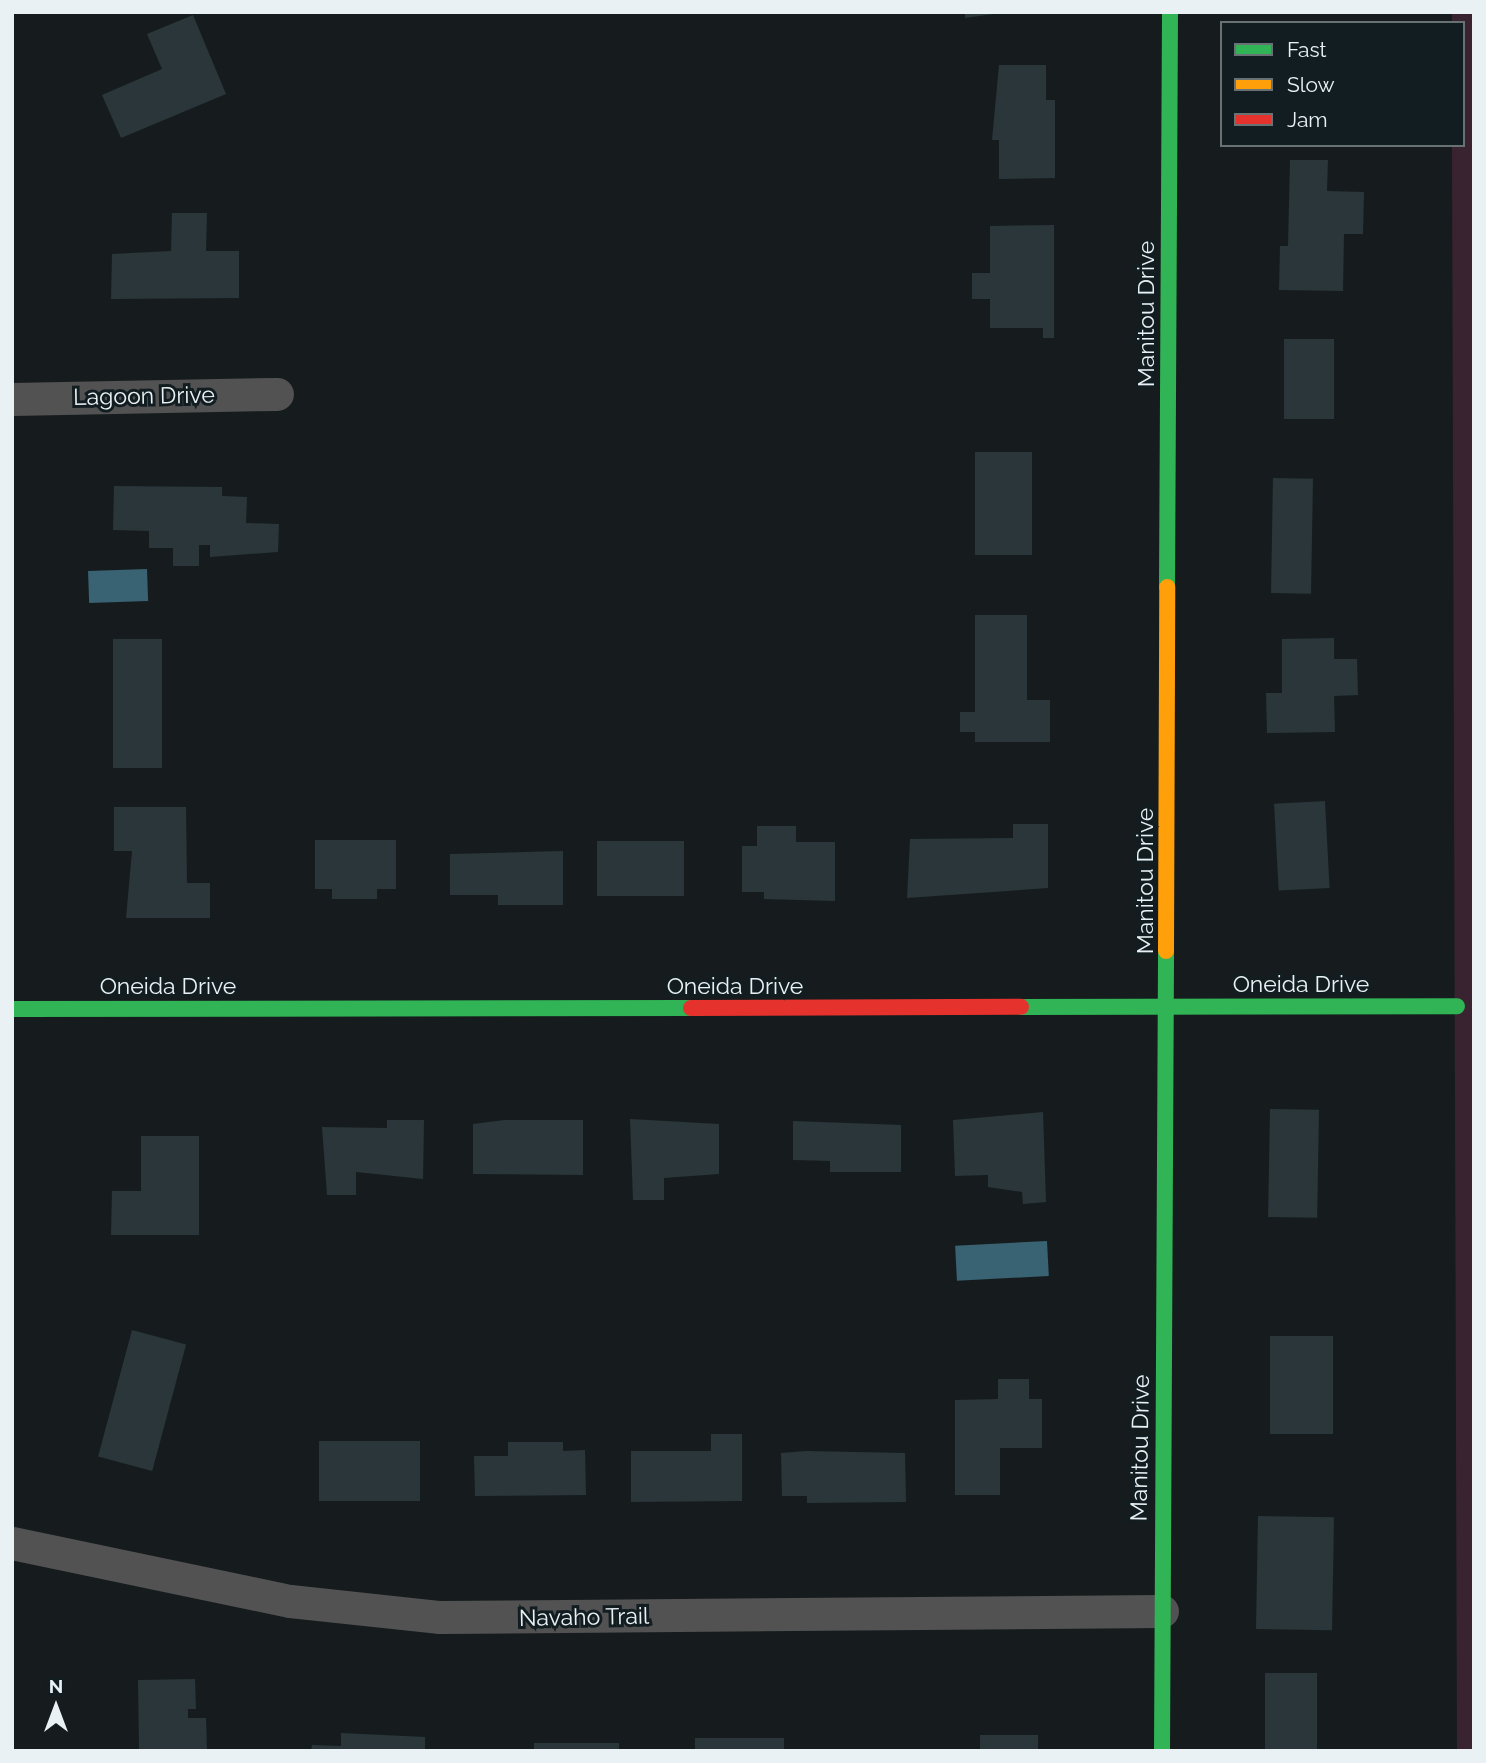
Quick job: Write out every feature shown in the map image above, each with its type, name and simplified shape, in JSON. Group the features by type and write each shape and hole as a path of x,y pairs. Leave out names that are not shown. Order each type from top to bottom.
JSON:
{"street":[{"name":"Manitou Drive","path":"1163,1751 1170,12"},
{"name":"Lagoon Drive","path":"12,399 276,394"},
{"name":"Oneida Drive","path":"12,1009 1457,1006"},
{"name":"Navaho Trail","path":"12,1543 290,1601 440,1617 1162,1611"}],"shaded area":[{"path":"1452,12 1474,12 1474,1751 1457,1751 1452,147 1465,147 1465,21 1452,21"}],"water":[{"path":"147,569 148,601 89,603 88,571"},
{"path":"1047,1241 1049,1276 957,1281 955,1246"}],"building":[{"path":"965,12 993,12 993,14 965,18"},
{"path":"193,15 226,94 121,138 102,95 162,69 147,34"},
{"path":"999,65 1046,65 1046,100 1055,100 1055,178 999,179 999,140 992,140"},
{"path":"1290,160 1328,160 1327,191 1364,192 1363,234 1344,234 1343,291 1279,290 1280,246 1288,246"},
{"path":"172,213 207,213 206,251 239,251 239,298 111,299 112,254 171,251"},
{"path":"1054,225 1054,338 1043,338 1043,328 990,328 990,299 972,299 972,273 990,273 990,226"},
{"path":"1284,339 1334,339 1334,419 1284,419"},
{"path":"975,452 1032,452 1032,555 975,555"},
{"path":"1273,478 1313,479 1311,594 1271,593"},
{"path":"114,486 222,487 222,496 247,497 246,523 279,524 278,552 210,557 210,545 199,545 199,566 173,566 173,548 149,548 149,531 113,530"},
{"path":"975,615 1027,615 1027,700 1050,700 1050,742 975,742 975,732 960,732 960,712 975,712"},
{"path":"1334,638 1334,659 1357,659 1358,695 1334,696 1335,732 1267,733 1266,693 1282,693 1282,639"},
{"path":"113,639 162,639 162,768 113,768"},
{"path":"1325,801 1330,888 1279,891 1274,804"},
{"path":"114,807 186,807 187,883 210,883 210,918 126,918 132,851 114,851"},
{"path":"1013,824 1048,824 1048,888 907,898 910,839 1013,838"},
{"path":"757,826 796,826 796,842 835,842 835,901 764,899 764,892 742,892 742,846 757,846"},
{"path":"315,840 396,840 396,889 377,889 377,899 332,899 332,889 315,889"},
{"path":"597,841 684,841 684,896 597,896"},
{"path":"563,851 563,905 498,905 498,895 450,895 450,854"},
{"path":"1270,1109 1319,1110 1317,1218 1268,1217"},
{"path":"1043,1112 1046,1202 1023,1204 1022,1192 988,1187 988,1175 955,1176 953,1120"},
{"path":"630,1119 719,1124 719,1174 664,1178 664,1200 633,1200"},
{"path":"387,1120 424,1120 423,1179 356,1172 356,1195 327,1195 322,1127 387,1128"},
{"path":"504,1120 583,1120 583,1175 473,1174 473,1124"},
{"path":"793,1121 901,1125 901,1172 830,1172 830,1161 793,1160"},
{"path":"141,1136 199,1136 199,1235 111,1235 112,1191 141,1191"},
{"path":"132,1330 186,1344 152,1471 98,1457"},
{"path":"1270,1336 1333,1336 1333,1434 1270,1434"},
{"path":"998,1379 1029,1379 1029,1399 1042,1399 1042,1448 1000,1448 1000,1495 955,1495 955,1400 998,1399"},
{"path":"711,1434 742,1434 742,1501 631,1502 631,1451 711,1451"},
{"path":"319,1441 420,1441 420,1501 319,1501"},
{"path":"508,1442 563,1442 563,1451 585,1450 586,1495 475,1496 474,1456 508,1456"},
{"path":"781,1453 905,1453 906,1502 807,1503 807,1496 782,1496"},
{"path":"1258,1516 1334,1517 1332,1630 1256,1629"},
{"path":"1265,1673 1317,1673 1317,1751 1265,1751"},
{"path":"195,1679 196,1709 188,1709 188,1718 206,1718 207,1750 139,1751 138,1680"},
{"path":"341,1733 425,1737 425,1751 311,1751 312,1745 341,1746"},
{"path":"980,1735 1038,1735 1038,1751 980,1751"},
{"path":"695,1738 784,1738 784,1751 695,1751"},
{"path":"534,1743 619,1743 619,1751 534,1751"}],"traffic: fast":[{"path":"1167,587 1170,12"},
{"path":"1162,1751 1166,951"},
{"path":"1021,1007 1457,1006"},
{"path":"12,1009 691,1008"}],"traffic: slow":[{"path":"1166,951 1167,587"}],"traffic: jam":[{"path":"691,1008 1021,1007"}]}
